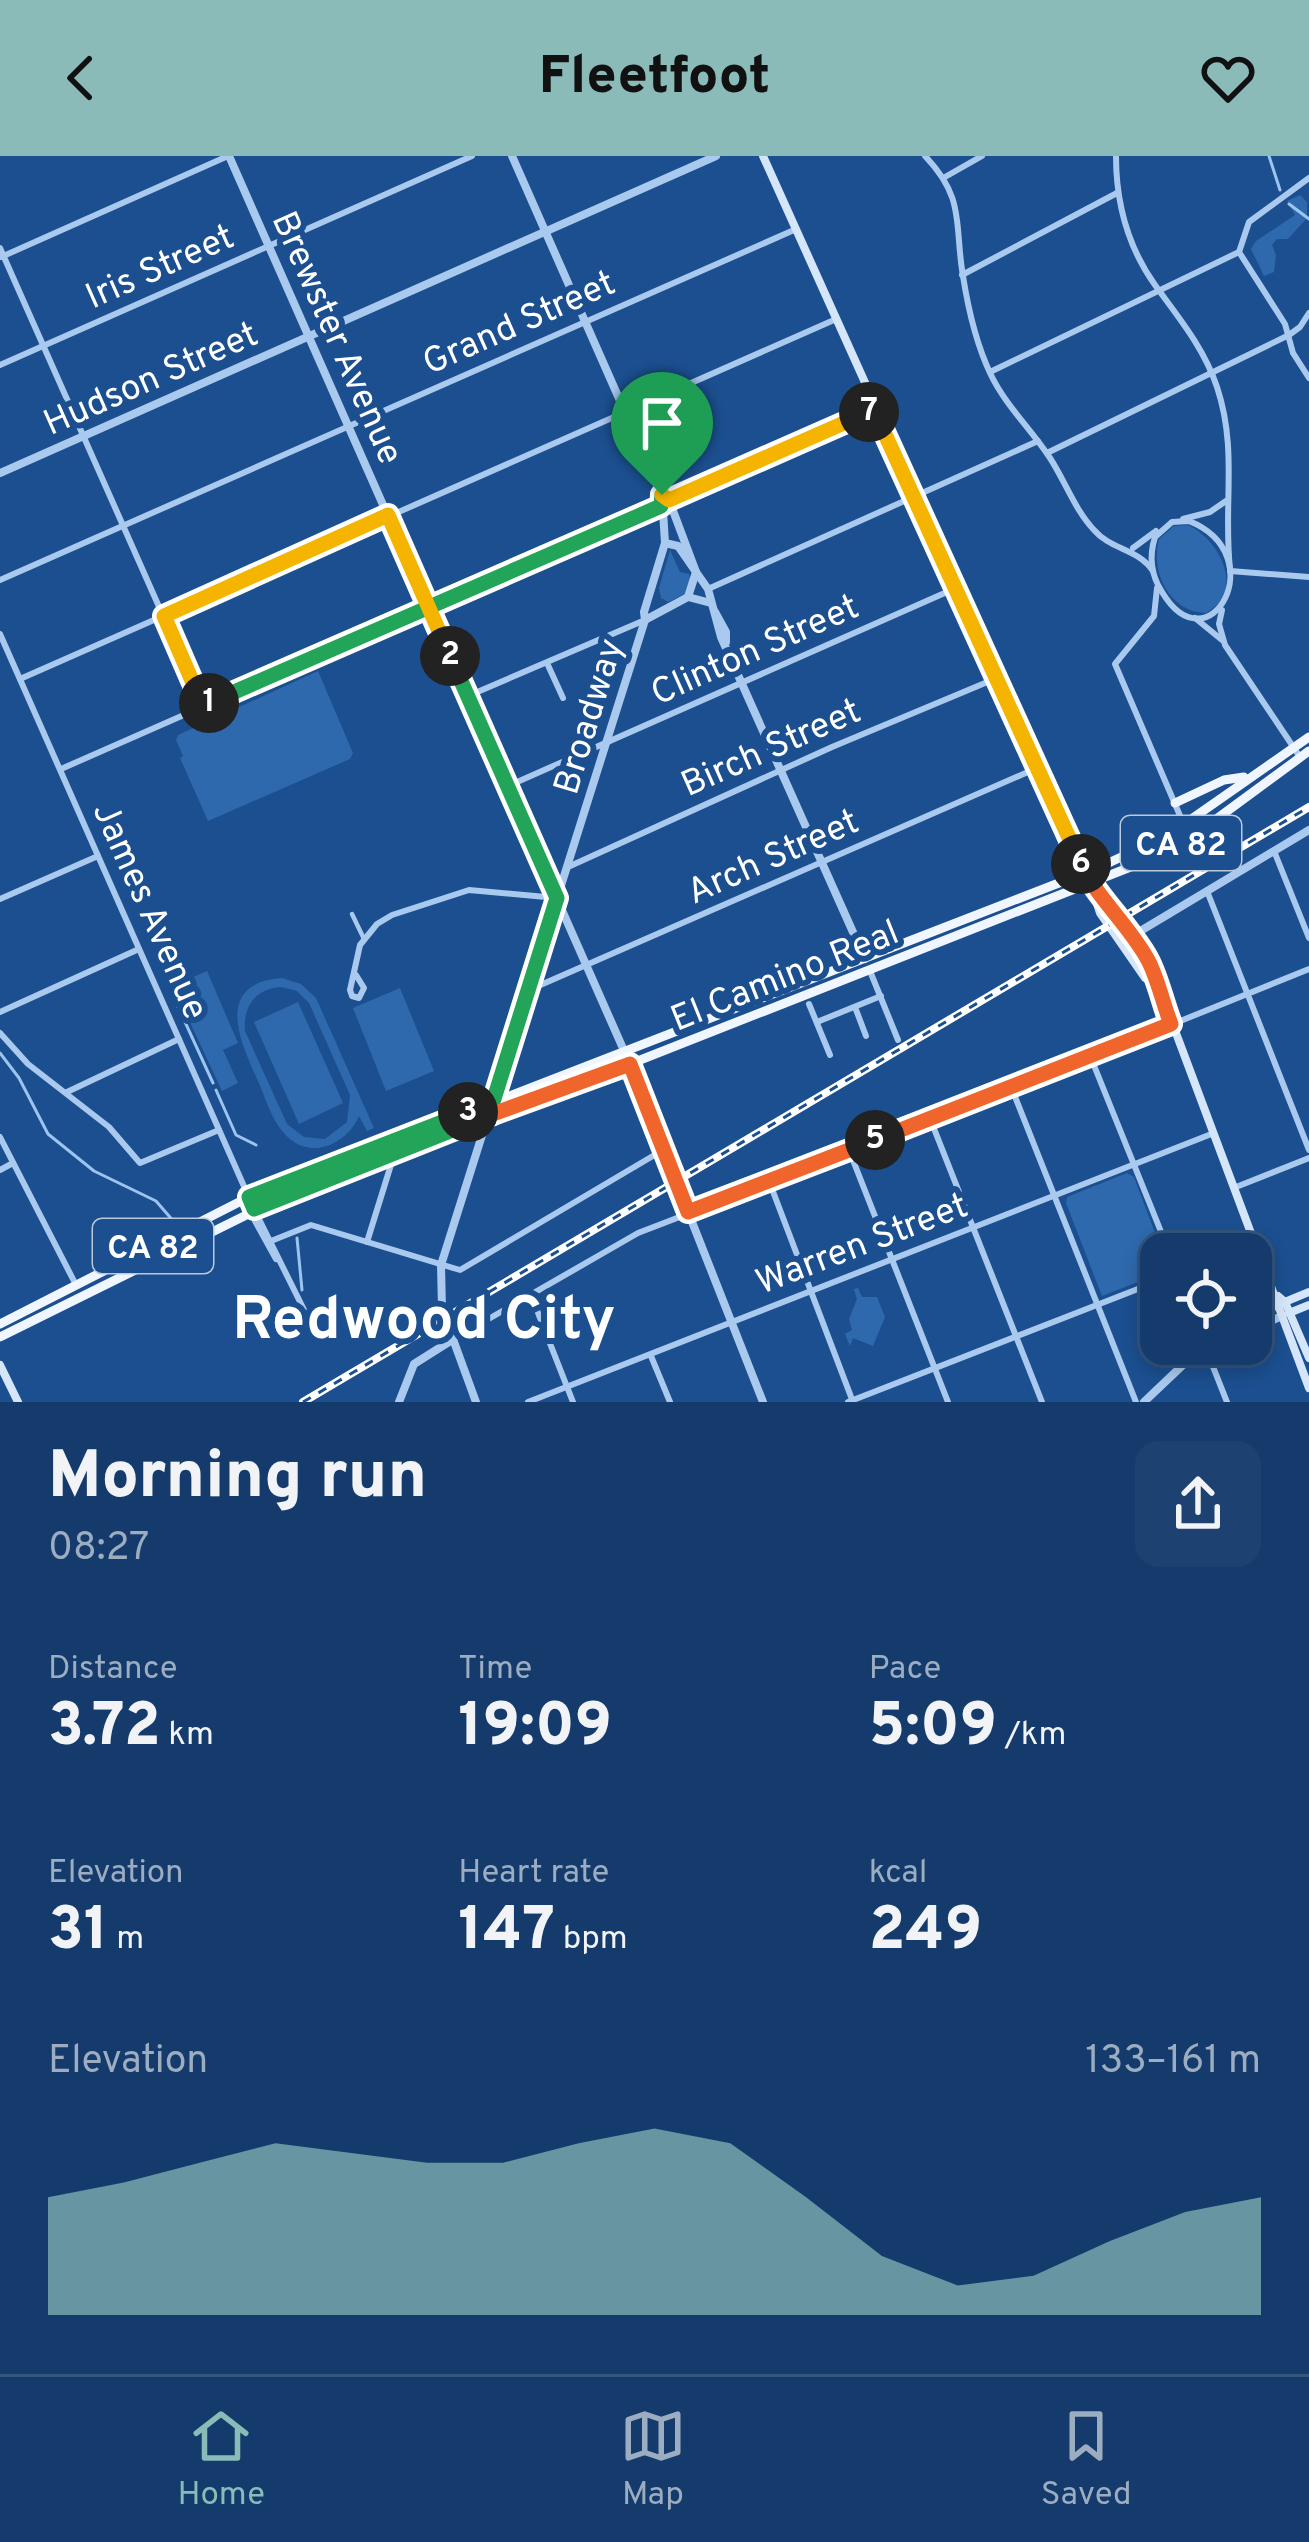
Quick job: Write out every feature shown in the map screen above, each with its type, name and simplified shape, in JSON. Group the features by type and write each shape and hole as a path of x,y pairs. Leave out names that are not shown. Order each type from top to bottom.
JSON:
{"main road":[{"path":"763,156 1107,926 1145,978 1156,984"},
{"name":"El Camino Real","path":"0,1337 254,1209 630,1064 1088,878 1161,854 1192,837 1301,752 1309,737"},
{"name":"El Camino Real","path":"1088,878 1184,825 1250,776 1301,752"},
{"path":"1175,802 1224,780 1250,776"},
{"path":"1088,878 1149,961 1253,1233"},
{"name":"El Camino Real","path":"0,1324 249,1197 867,965"},
{"path":"1272,1281 1309,1358"},
{"path":"1280,1301 1309,1292"},
{"path":"1286,1314 1309,1306"},
{"path":"1286,1314 1309,1388"},
{"path":"0,1364 18,1402"}],"street":[{"name":"Brewster Avenue","path":"228,156 630,1064 763,1402"},
{"path":"203,706 1,254 228,156"},
{"name":"Iris Street","path":"0,365 472,156"},
{"path":"468,696 668,608 688,597 696,572 678,522 664,500 512,156"},
{"name":"Hudson Street","path":"0,472 716,156"},
{"path":"925,156 945,177 960,232 962,275 990,372 1092,528 1106,540 1130,548 1176,521 1196,524 1220,545 1230,570"},
{"path":"945,177 982,156"},
{"path":"1116,156 1117,193 1132,242 1212,373 1230,440 1226,536 1231,588 1219,624 1226,645"},
{"path":"990,372 1239,252 1250,222 1309,178"},
{"path":"962,275 1117,193"},
{"name":"Grand Street","path":"0,580 794,230"},
{"path":"1239,252 1289,334 1292,353 1309,378"},
{"path":"1047,453 1289,334 1309,313"},
{"path":"20,679 834,320"},
{"path":"60,770 874,410"},
{"path":"708,590 1038,440"},
{"path":"1184,825 1115,664 1154,616 1159,597 1152,545 1160,530 1217,509 1229,493"},
{"name":"Broadway","path":"476,1402 440,1300 441,1265 645,620 665,543 664,500"},
{"path":"665,543 678,546 708,590 726,644 898,1040"},
{"path":"1130,548 1155,576 1165,597 1211,628 1226,645 1301,752"},
{"path":"658,570 661,574 654,594 668,608"},
{"path":"1230,570 1309,577"},
{"name":"Clinton Street","path":"508,786 956,588"},
{"path":"688,597 712,607"},
{"path":"1154,616 1168,612 1207,617 1225,604"},
{"name":"James Avenue","path":"0,634 254,1209 314,1330"},
{"path":"547,663 563,698"},
{"name":"Birch Street","path":"568,867 997,678"},
{"name":"Arch Street","path":"528,991 1037,768"},
{"path":"1132,936 1309,830"},
{"path":"1274,851 1309,938"},
{"path":"0,899 98,856"},
{"path":"356,975 364,939 392,915 469,890 557,898"},
{"path":"1207,891 1309,1154 1236,1187"},
{"path":"352,914 364,939"},
{"path":"0,1012 139,950"},
{"path":"399,1402 414,1364 620,1241 1309,969"},
{"path":"817,1022 880,996"},
{"path":"809,1004 830,1055"},
{"path":"855,1006 866,1036"},
{"path":"0,1034 28,1064 109,1127 140,1163 219,1130"},
{"path":"67,1092 179,1039"},
{"path":"1091,1058 1162,1233"},
{"path":"1012,1089 1140,1402 1181,1365"},
{"path":"930,1119 1042,1402"},
{"name":"Warren Street","path":"528,1402 1214,1133"},
{"path":"0,1137 76,1285"},
{"path":"271,1241 311,1225 462,1269 664,1150"},
{"path":"849,1150 948,1402"},
{"path":"367,1242 395,1151"},
{"path":"0,1170 13,1163"},
{"path":"769,1181 851,1401 1140,1288"},
{"name":"James Avenue","path":"254,1209 263,1238 278,1260"},
{"path":"531,1294 573,1402"},
{"path":"1272,1305 1280,1301"},
{"path":"1272,1320 1286,1314"},
{"path":"651,1355 670,1402"},
{"path":"1213,1365 1226,1402"}],"shaded area":[{"path":"1300,195 1307,202 1307,218 1288,239 1277,239 1272,245 1274,272 1264,276 1251,249 1295,215 1287,201"},
{"path":"1188,525 1210,542 1224,566 1225,592 1206,613 1172,598 1157,564 1159,539 1174,526"},
{"path":"670,550 680,572 689,574 691,582 687,593 668,602 661,598 659,588"},
{"path":"318,671 353,753 350,759 208,821 180,758 178,735"},
{"path":"207,971 238,1043 223,1050 238,1083 222,1091 173,986"},
{"path":"282,978 301,984 316,998 374,1128 367,1131 359,1116 336,1142 314,1148 283,1132 239,1033 239,1003 260,982","holes":["281,987 297,991 309,1003 350,1095 347,1122 325,1139 304,1137 287,1124 245,1031 246,1013 258,995"]},
{"path":"400,988 434,1071 386,1091 353,1008"},
{"path":"298,1002 343,1103 299,1124 254,1022"},
{"path":"1127,1173 1134,1177 1155,1233 1140,1233 1140,1281 1102,1296 1067,1197"},
{"path":"858,1288 862,1297 877,1297 885,1317 873,1346 853,1338 850,1346 845,1334 852,1330 849,1319"}],"waterway":[{"path":"1269,156 1280,190"},
{"path":"1289,204 1309,219"},
{"path":"174,998 213,1083"},
{"path":"0,1053 19,1078 48,1134 94,1171 156,1201 175,1223"},
{"path":"216,1090 236,1135 256,1145"},
{"path":"297,1238 302,1290"}],"railway":[{"path":"303,1402 1309,807"}],"district":[{"name":"Redwood City","path":"424,1317"}],"route":[{"path":"662,495 661,506 652,507 428,605 203,706 164,616 388,515 428,605 473,708 490,744 557,898 493,1102 249,1197 254,1209 630,1064 688,1212 1171,1024 1149,961 1090,882 874,410 669,500 662,495"}]}
